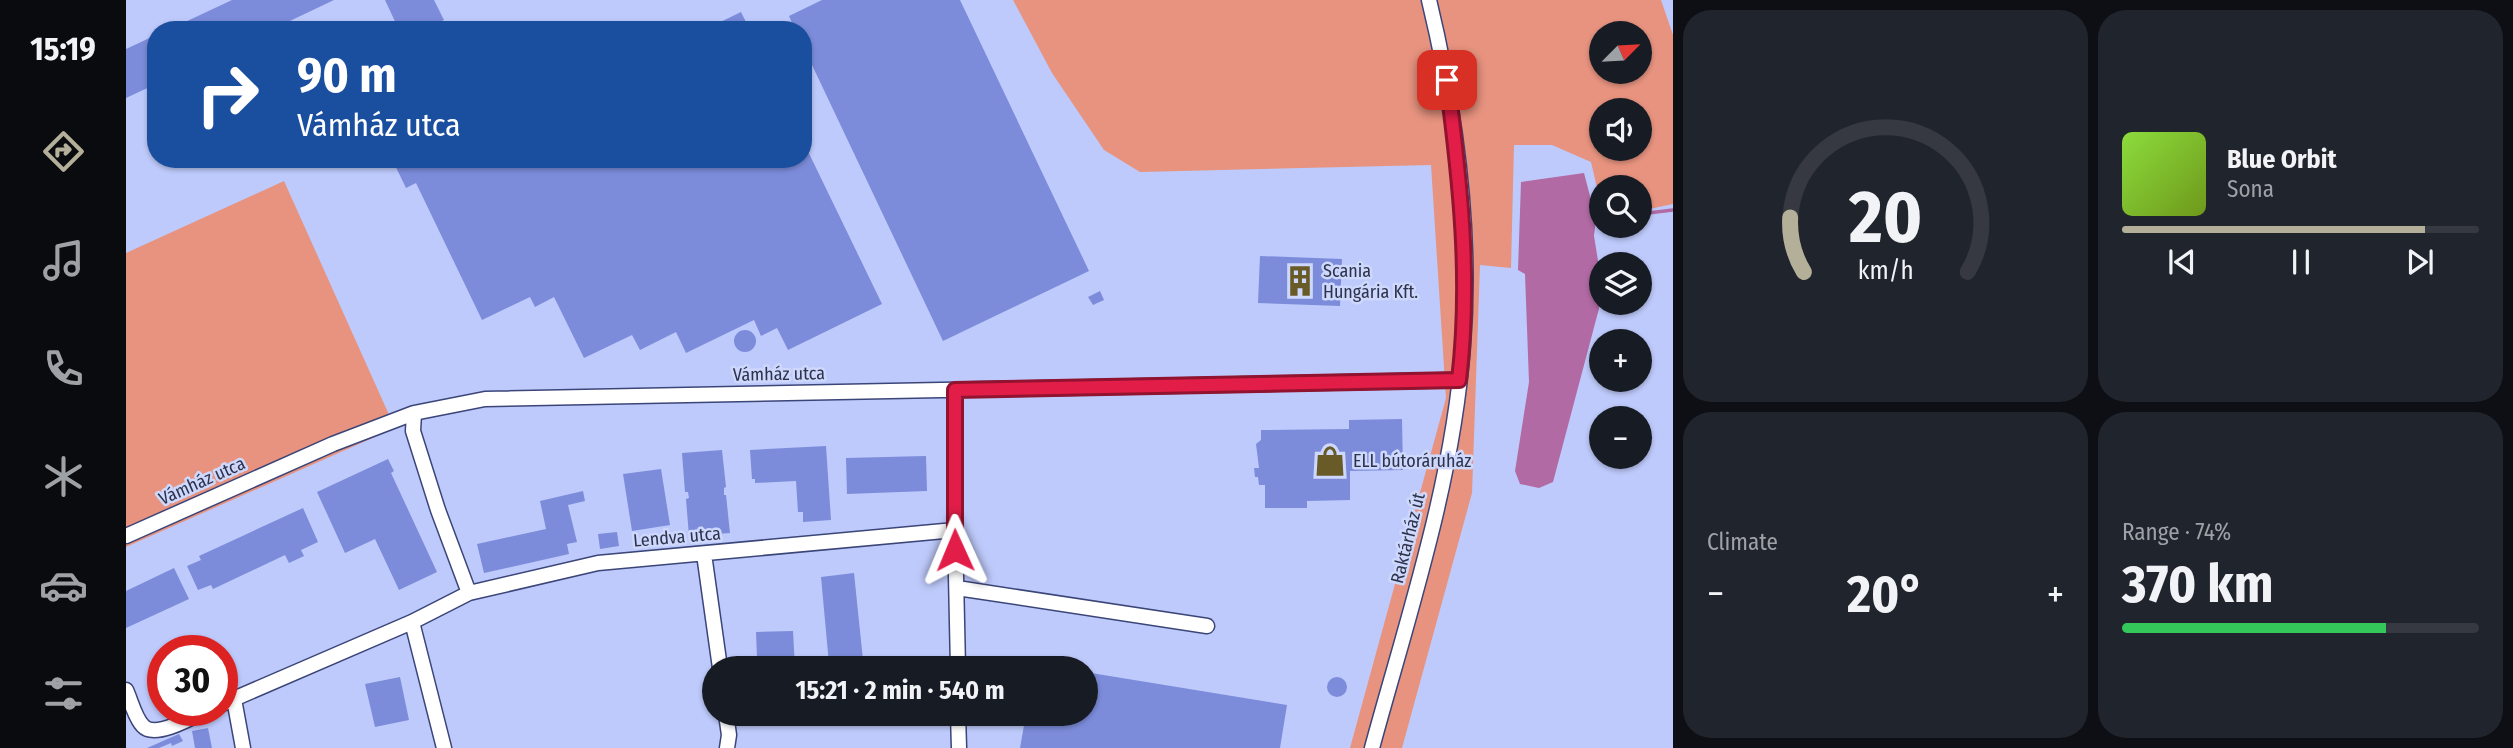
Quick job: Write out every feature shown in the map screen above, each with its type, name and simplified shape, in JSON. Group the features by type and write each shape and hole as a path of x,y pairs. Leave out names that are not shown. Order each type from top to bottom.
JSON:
{"street":[{"name":"Raktárház út","path":"1372,748 1440,493 1454,421 1465,305 1463,219 1447,80 1429,0"},
{"name":"Vámház utca","path":"126,536 333,444 414,413 485,399 1459,380"},
{"path":"955,390 958,656"},
{"path":"414,413 413,431 438,510 469,593"},
{"name":"Lendva utca","path":"238,697 412,622 469,593 598,563 955,530"},
{"path":"704,554 718,656"},
{"path":"957,588 1207,626"},
{"path":"412,622 443,748"},
{"path":"126,690 142,724 153,731 171,726"},
{"path":"236,726 243,748"},
{"path":"727,748 728,726"},
{"path":"958,726 959,748"}],"shaded area":[{"path":"1013,0 1661,0 1673,35 1673,204 1652,208 1652,175 1594,175 1591,162 1552,145 1514,145 1511,268 1480,265 1472,493 1402,748 1350,748 1446,398 1431,165 1140,172 1104,150 1052,73"},
{"path":"1584,173 1589,192 1589,238 1594,238 1597,252 1589,252 1589,315 1597,315 1594,329 1589,329 1589,346 1553,482 1539,488 1520,484 1515,471 1529,382 1525,274 1518,270 1521,182"},
{"path":"284,181 395,428 126,547 126,253"}],"building":[{"path":"232,0 334,0 290,21 187,21"},
{"path":"385,0 434,0 444,20 442,21 395,21"},
{"path":"822,0 960,0 1089,271 943,341 812,65 812,21 791,21 789,16"},
{"path":"741,12 746,21 722,21"},
{"path":"147,39 147,88 126,98 126,49"},
{"path":"812,160 882,304 788,350 777,328 761,336 754,320 686,353 676,332 640,350 632,335 584,358 554,297 535,307 530,297 482,320 416,183 406,188 396,168 812,168"},
{"name":"Scania Hungária Kft.","path":"1260,256 1342,259 1340,306 1258,303"},
{"path":"1100,291 1104,300 1093,305 1088,297"},
{"path":"745,330 753,333 756,341 753,349 745,352 737,349 734,341 737,333"},
{"name":"ELL bútoráruház","path":"1402,419 1403,470 1350,471 1350,500 1307,501 1307,508 1265,508 1265,485 1259,485 1254,468 1259,468 1256,444 1261,440 1261,430 1349,429 1349,420"},
{"path":"826,446 831,520 803,522 803,512 798,512 796,481 755,483 755,479 752,479 750,450"},
{"path":"722,450 726,487 724,495 730,533 689,536 686,499 689,498 688,492 685,492 682,453"},
{"path":"926,456 927,491 847,494 846,458"},
{"path":"388,459 394,471 391,473 437,572 399,590 375,539 345,553 317,492"},
{"path":"661,469 670,525 632,531 623,474"},
{"path":"583,491 585,501 568,505 577,542 567,544 569,554 484,573 477,544 546,529 540,501"},
{"path":"303,508 318,542 301,550 304,556 289,563 285,555 213,589 211,585 198,590 187,566 201,560 199,556"},
{"path":"617,532 619,546 600,549 598,534"},
{"path":"174,568 189,599 126,628 126,591"},
{"path":"854,573 863,656 828,656 821,577"},
{"path":"793,631 794,656 757,656 756,632"},
{"path":"1098,674 1287,705 1280,748 1020,748 1024,726 1098,726"},
{"path":"400,677 409,720 375,727 365,684"},
{"path":"1337,677 1344,680 1347,687 1344,694 1337,697 1330,694 1327,687 1330,680"},
{"path":"208,728 212,748 195,748 192,731"},
{"path":"179,734 183,741 172,746 171,743 159,748 147,748"}],"waterway":[{"path":"1652,213 1673,210"}],"place":[{"name":"Scania Hungária Kft.","path":"1300,281"},
{"name":"ELL bútoráruház","path":"1330,461"}],"route":[{"path":"955,550 955,390 1459,380 1463,346 1465,265 1463,219 1447,80"}]}
